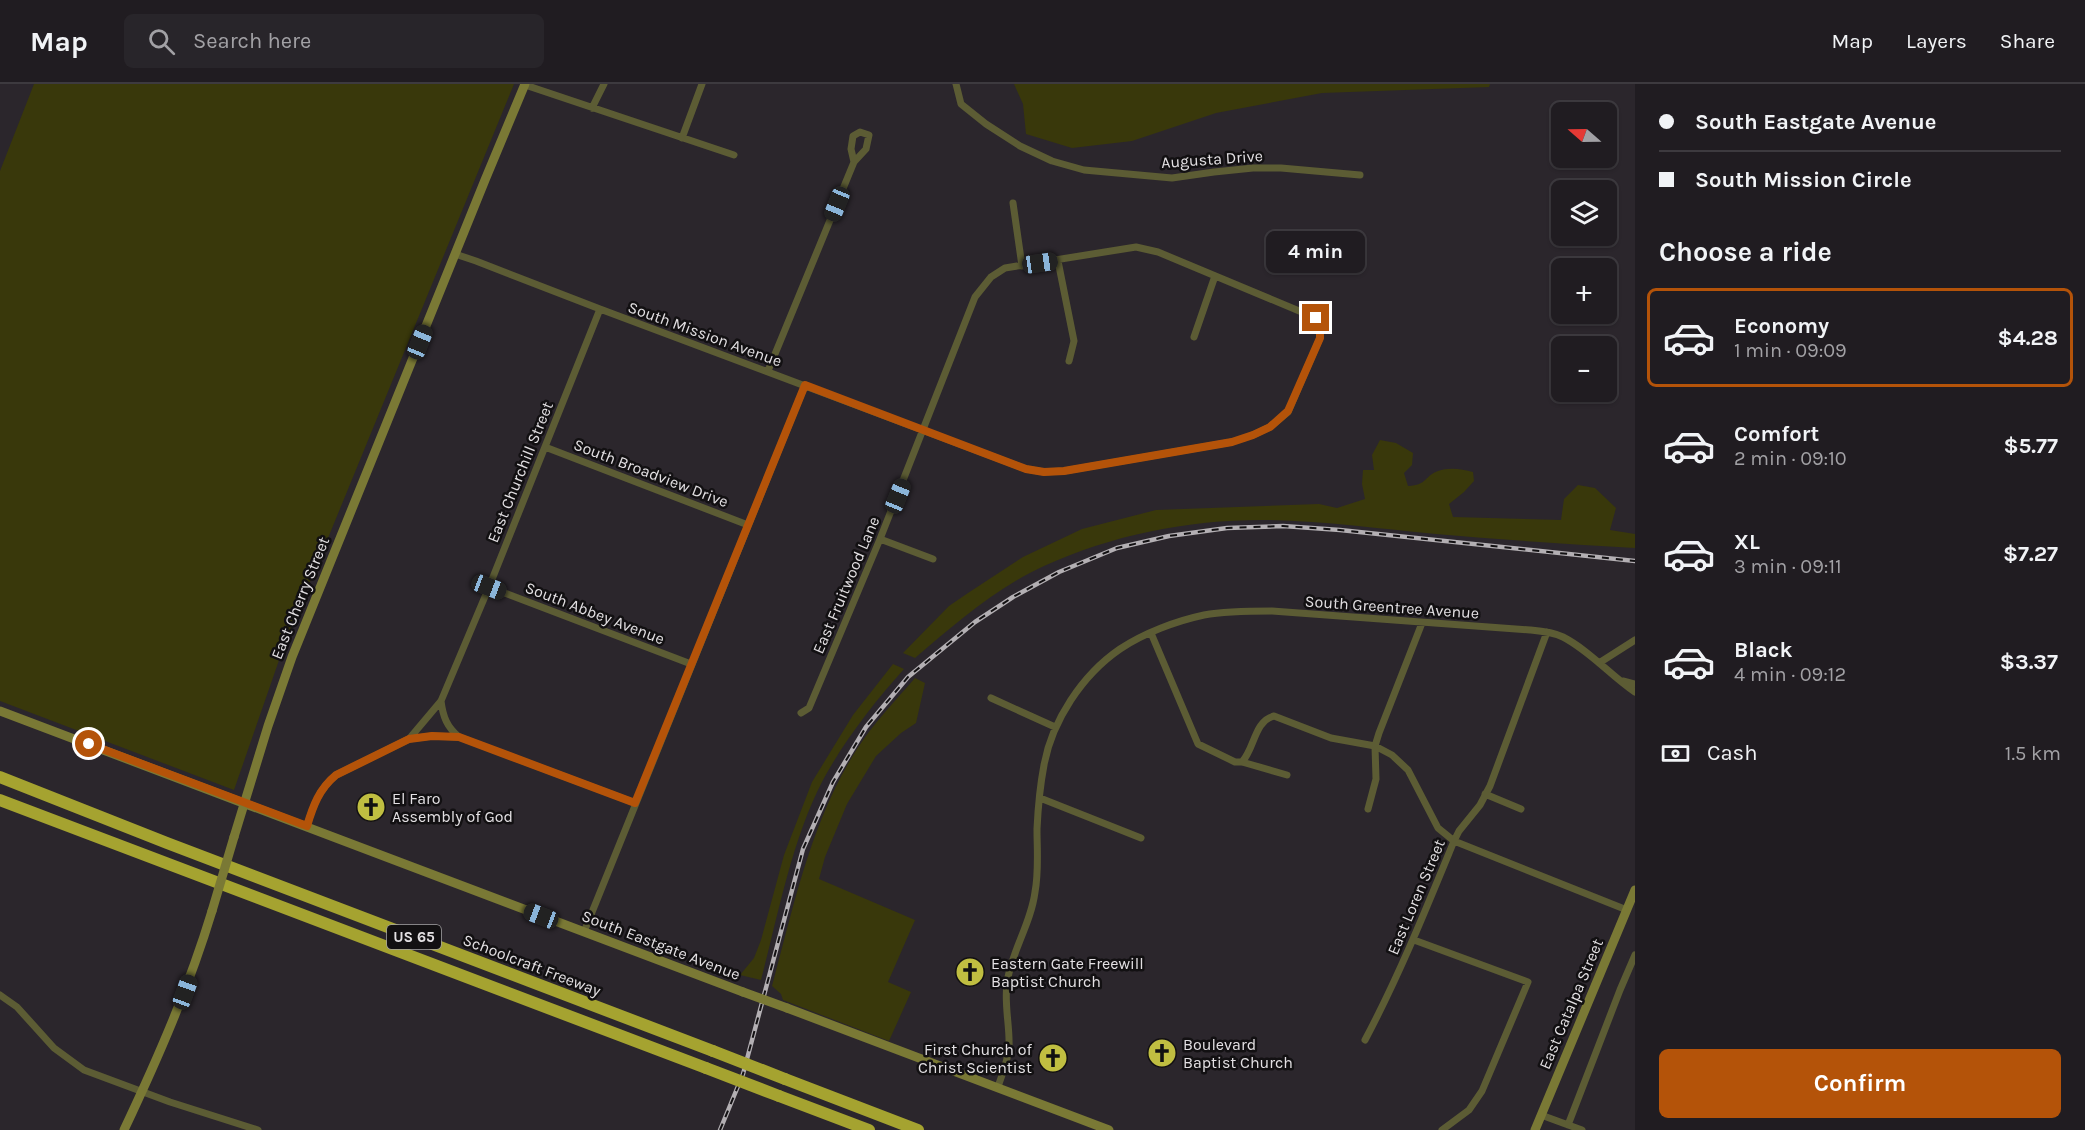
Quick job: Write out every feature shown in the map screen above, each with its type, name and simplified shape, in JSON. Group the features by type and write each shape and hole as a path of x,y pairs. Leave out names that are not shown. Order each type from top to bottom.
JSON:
{"highway":[{"name":"Schoolcraft Freeway","path":"0,777 918,1130"},
{"name":"Schoolcraft Freeway","path":"0,800 868,1130"}],"street":[{"path":"592,108 604,84"},
{"path":"682,138 702,84"},
{"name":"Augusta Drive","path":"956,84 961,104 986,124 1020,146 1052,161 1084,170 1172,178 1253,168 1360,175"},
{"path":"525,85 734,155"},
{"name":"East Cherry Street","path":"124,1130 185,992 212,911 267,726 292,657 525,85"},
{"path":"768,371 854,162"},
{"path":"1013,203 1022,266"},
{"name":"East Fruitwood Lane","path":"801,712 809,708 880,539 975,297 992,277 1005,268 1136,247 1158,252 1316,318 1320,326 1320,338 1288,411"},
{"name":"South Mission Avenue","path":"455,254 1026,469 1044,472 1064,471 1232,442 1270,427 1288,411"},
{"path":"1058,261 1074,341 1069,361"},
{"path":"1194,338 1215,276"},
{"name":"East Churchill Street","path":"307,826 314,805 327,783 336,775 409,739 441,701 600,309"},
{"path":"584,932 805,385"},
{"name":"South Broadview Drive","path":"545,447 748,525"},
{"path":"880,539 933,559"},
{"name":"South Abbey Avenue","path":"489,587 692,664"},
{"name":"South Greentree Avenue","path":"998,1087 1009,1050 1007,981 1031,914 1038,874 1037,827 1044,763 1055,727 1076,693 1097,669 1119,650 1151,633 1204,615 1237,611 1272,611 1547,632 1561,636 1635,692"},
{"path":"1368,808 1376,779 1375,746 1378,733 1422,623"},
{"name":"East Loren Street","path":"1365,1040 1390,994 1454,841 1485,794 1547,632"},
{"path":"1151,633 1198,744 1235,762 1287,775"},
{"path":"1599,663 1635,640"},
{"path":"1617,680 1635,684"},
{"path":"991,698 1055,727"},
{"path":"441,701 445,721 450,730 459,737 635,803"},
{"name":"South Eastgate Avenue","path":"0,711 1109,1130"},
{"path":"1242,762 1248,755 1260,724 1266,718 1274,716 1331,738 1375,746 1392,755 1408,770 1438,828 1454,841 1627,910"},
{"path":"409,739 432,736 459,737"},
{"path":"1485,794 1521,809"},
{"path":"1040,798 1141,838"},
{"name":"East Catalpa Street","path":"1535,1130 1635,890"},
{"path":"1414,940 1528,982 1482,1091 1469,1110 1442,1130"},
{"path":"1568,1125 1635,955"},
{"path":"0,995 17,1007 54,1048 73,1063 96,1076 258,1130"},
{"path":"1542,1115 1582,1130"}],"shaded area":[{"path":"34,84 514,84 285,643 234,790 0,701 0,171"},
{"path":"1014,84 1490,84 1489,87 1322,93 1216,113 1132,141 1072,148 1026,134 1023,104"},
{"path":"1380,440 1396,443 1413,453 1412,465 1404,473 1408,486 1419,484 1442,470 1456,469 1473,472 1474,481 1449,504 1453,517 1561,520 1564,499 1578,485 1595,488 1616,508 1610,530 1635,534 1635,548 1290,521 1240,520 1182,526 1098,545 1044,566 993,596 915,658 903,653 949,606 1023,557 1082,529 1156,510 1319,504 1337,508 1365,499 1362,484 1363,470 1374,470 1372,455"},
{"path":"893,664 904,669 850,736 831,765 812,803 794,852 761,980 740,975 754,958 761,940 784,855 812,782 853,715"},
{"path":"915,678 925,683 916,723 901,733 876,756 847,804 825,857 819,879 915,920 888,982 911,992 889,1041 783,1000 781,994 772,986 796,894 827,805 863,740"}],"railway":[{"path":"720,1130 743,1074 803,849 833,782 866,727 908,677 975,622 1013,597 1059,572 1117,548 1169,536 1227,528 1283,526 1340,530 1635,561"}],"place":[{"name":"El Faro Assembly of God","path":"371,807"},
{"name":"Eastern Gate Freewill Baptist Church","path":"970,972"},
{"name":"Boulevard Baptist Church","path":"1162,1053"},
{"name":"First Church of Christ Scientist","path":"1053,1058"}],"route":[{"path":"89,744 307,826 320,792 336,775 409,739 432,736 459,737 635,803 805,385 1026,469 1044,472 1064,471 1232,442 1270,427 1288,411 1320,338 1320,326 1316,318"}]}
